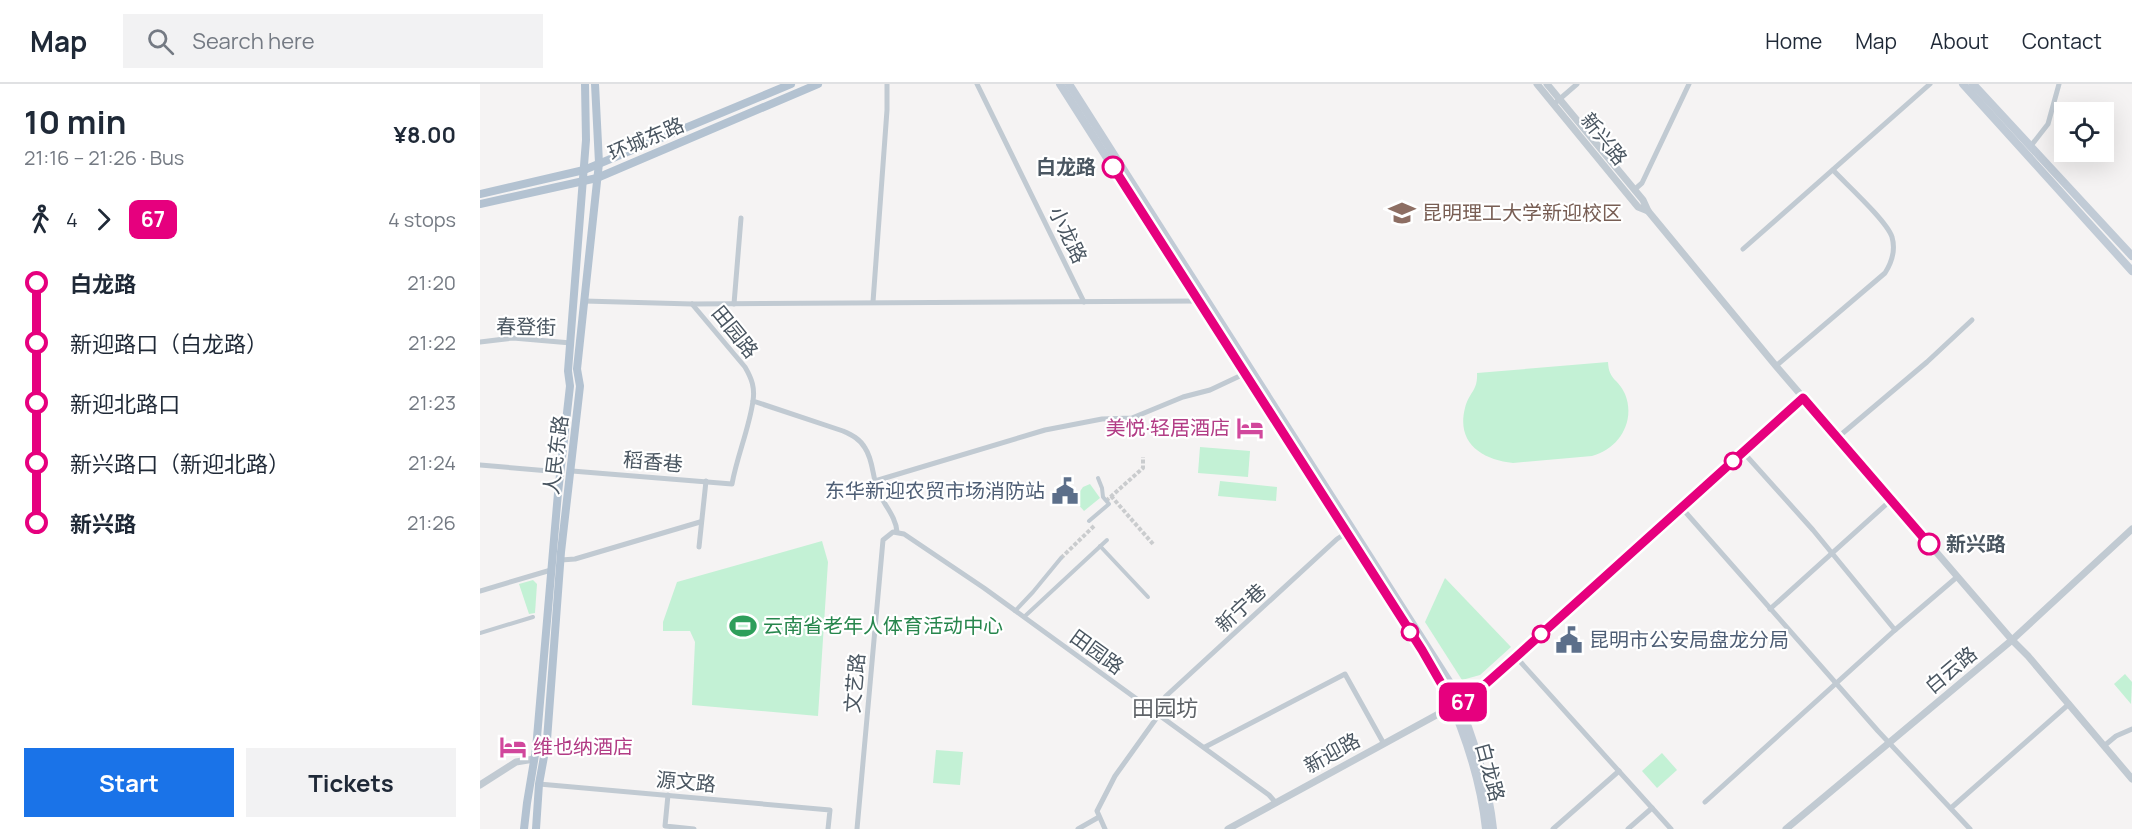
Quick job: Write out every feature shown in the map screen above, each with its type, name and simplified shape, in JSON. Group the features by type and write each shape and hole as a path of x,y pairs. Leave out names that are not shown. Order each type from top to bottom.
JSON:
{"main road":[{"name":"人民东路","path":"524,829 534,759 570,386 568,371 584,182 585,84"},
{"name":"人民东路","path":"536,829 539,784 548,740 561,560 580,386 577,369 599,163 595,84"},
{"name":"环城东路","path":"480,194 584,170 791,84"},
{"name":"环城东路","path":"480,204 597,178 818,84"},
{"name":"白龙路","path":"1060,84 1349,531 1456,705 1485,784 1493,829"},
{"name":"白龙路","path":"1069,84 1244,374 1349,531"},
{"path":"1963,84 2132,271"},
{"path":"1973,84 2132,256"},
{"name":"白龙路","path":"1456,705 1479,786 1486,829"}],"street":[{"path":"873,302 887,84"},
{"name":"小龙路","path":"977,84 1084,302"},
{"name":"新兴路","path":"1537,84 1557,102 1643,200 1648,212 1803,398 2132,779"},
{"name":"新兴路","path":"1547,84 1557,102 1638,207 1648,212"},
{"path":"1557,102 1577,84"},
{"path":"1634,190 1642,183 1689,84"},
{"path":"1743,249 1930,84"},
{"path":"2030,147 2049,124 2059,84"},
{"path":"1776,366 1885,273 1892,262 1894,247 1890,232 1833,170"},
{"path":"734,304 741,218"},
{"path":"584,301 734,304 1202,301"},
{"name":"田园路","path":"693,304 746,368 753,384 753,401"},
{"path":"1837,438 1927,362 1972,320"},
{"name":"春登街","path":"480,342 513,338 571,343"},
{"path":"875,481 1045,430 1102,419 1132,418 1183,397 1210,390 1244,374"},
{"path":"1456,705 1516,657 1803,398"},
{"path":"753,401 854,435 867,450 879,493 894,519 897,532"},
{"name":"稻香巷","path":"572,471 732,484 749,425 753,401"},
{"path":"1743,452 1895,630"},
{"path":"480,465 561,472"},
{"path":"1089,521 1109,504 1103,497 1098,478"},
{"path":"699,547 706,482"},
{"path":"1770,609 1891,500"},
{"path":"1682,507 1878,731 1970,829"},
{"path":"561,560 575,559 700,522"},
{"name":"白云路","path":"1786,829 2012,640 2132,529"},
{"name":"新宁巷","path":"1100,818 1097,811 1115,776 1166,696 1337,539 1349,531"},
{"name":"田园路","path":"897,532 904,534 1016,611 1156,714 1205,747 1269,795 1276,803"},
{"name":"文艺路","path":"857,829 883,540 887,535 897,532"},
{"path":"1024,617 1107,540"},
{"path":"1100,546 1148,597"},
{"path":"1016,611 1061,558"},
{"path":"480,591 551,570"},
{"path":"1705,802 1957,577"},
{"path":"480,633 533,617"},
{"path":"1516,657 1671,829"},
{"path":"1205,747 1345,674 1384,744"},
{"path":"1951,808 2069,704"},
{"name":"新迎路","path":"1228,829 1456,705"},
{"path":"2104,746 2116,736 2132,729"},
{"path":"480,785 516,762 534,759"},
{"path":"1553,829 1619,771"},
{"name":"源文路","path":"539,784 830,810 828,829"},
{"path":"668,795 665,826 694,829"},
{"path":"1628,829 1652,808"},
{"path":"1078,829 1100,818 1105,829"}],"green space":[{"path":"1608,362 1610,373 1625,394 1628,414 1623,432 1610,447 1602,452 1592,456 1513,463 1482,454 1468,440 1463,420 1465,408 1475,388 1477,373"},
{"path":"1200,447 1250,451 1248,477 1198,473"},
{"path":"1220,481 1277,487 1276,501 1218,496"},
{"path":"1090,484 1100,498 1084,511 1077,503 1076,497 1083,487"},
{"name":"云南省老年人体育活动中心","path":"822,541 828,562 818,716 692,705 695,642 690,631 663,631 663,622 677,582"},
{"path":"1445,578 1511,647 1480,675 1462,680 1425,622"},
{"path":"533,580 537,584 535,613 529,614 519,584"},
{"path":"2125,674 2132,682 2131,704 2114,684"},
{"path":"936,750 963,752 960,785 933,783"},
{"path":"1662,753 1677,770 1657,788 1642,771"}],"tunnel":[{"path":"1106,501 1143,468 1143,457"},
{"path":"1111,496 1153,544"},
{"path":"1061,558 1094,526"}],"bus line":[{"name":"67","path":"1113,167 1422,650 1453,706 1472,696 1803,398 1929,544"}],"place":[{"name":"白龙路","path":"1113,167"},
{"name":"昆明理工大学新迎校区","path":"1402,213"},
{"name":"美悦·轻居酒店","path":"1250,428"},
{"name":"东华新迎农贸市场消防站","path":"1065,491"},
{"name":"新兴路","path":"1929,544"},
{"name":"云南省老年人体育活动中心","path":"743,626"},
{"name":"昆明市公安局盘龙分局","path":"1569,640"},
{"name":"维也纳酒店","path":"513,747"}],"district":[{"name":"田园坊","path":"1165,708"}]}
